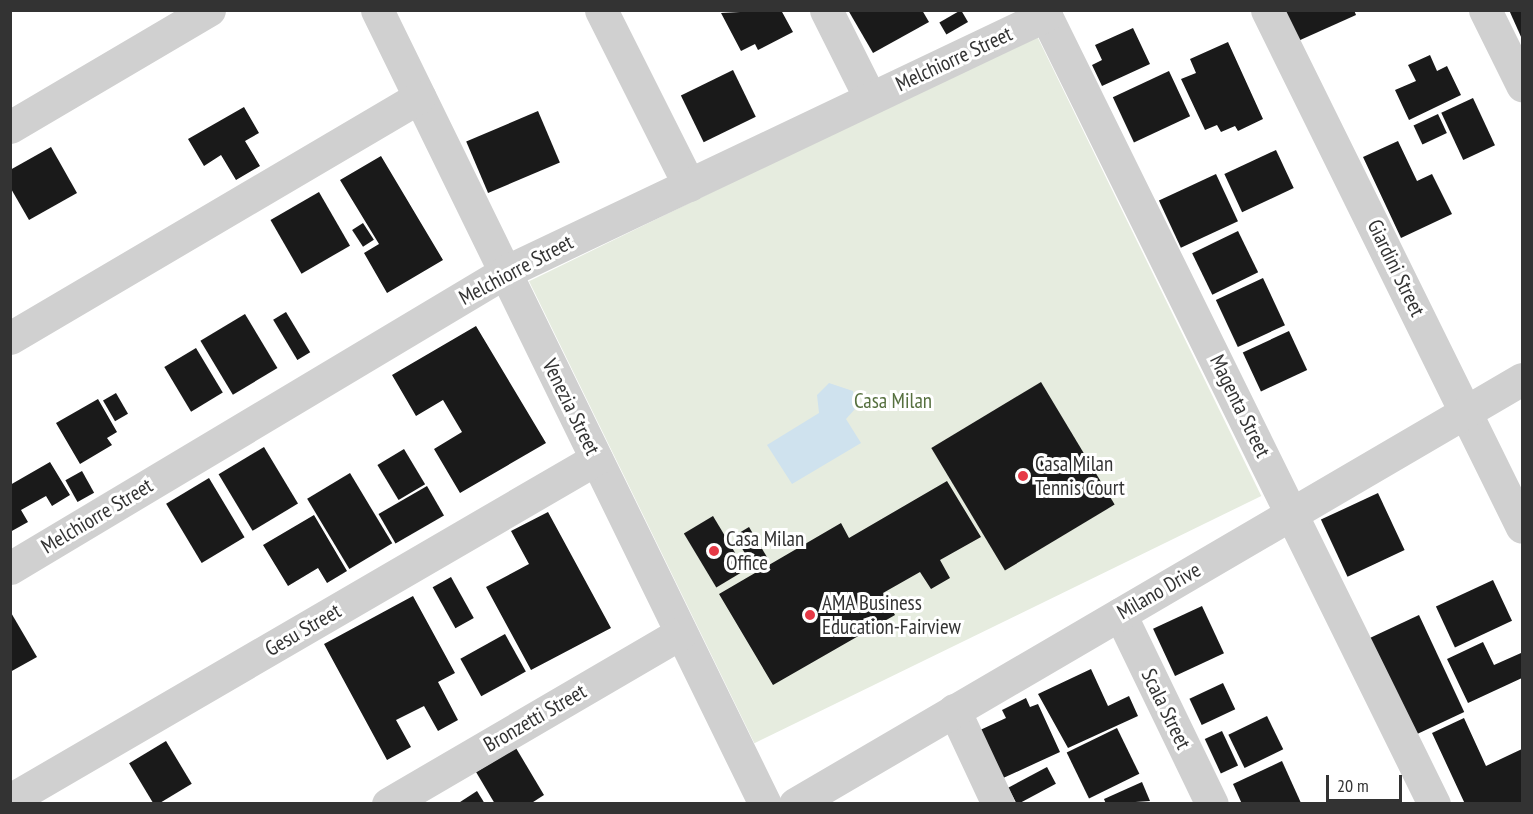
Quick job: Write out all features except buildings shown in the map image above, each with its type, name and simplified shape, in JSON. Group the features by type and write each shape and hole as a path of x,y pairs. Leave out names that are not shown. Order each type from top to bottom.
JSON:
{"street":[{"path":"10,128 209,10"},
{"name":"Venezia Street","path":"377,10 765,804"},
{"path":"602,10 689,185"},
{"path":"826,10 870,98"},
{"name":"Giardini Street","path":"1267,10 1467,411 1522,527"},
{"path":"1485,10 1522,85"},
{"name":"Melchiorre Street","path":"10,568 505,272 1044,13"},
{"name":"Magenta Street","path":"1044,13 1293,512 1434,804"},
{"path":"10,338 419,97"},
{"name":"Milano Drive","path":"795,804 1522,379"},
{"name":"Gesu Street","path":"10,800 596,459"},
{"name":"Scala Street","path":"1120,614 1212,804"},
{"name":"Bronzetti Street","path":"388,804 681,633"},
{"path":"954,710 998,804"}],"green space":[{"name":"Casa Milan","path":"1036,34 1261,496 754,743 529,281"}],"water":[{"path":"829,383 853,391 855,409 846,419 861,443 792,484 767,445 819,413 817,395"}],"place":[{"name":"Casa Milan Tennis Court","path":"1023,476"},
{"name":"Casa Milan Office","path":"714,551"},
{"name":"AMA Business Education-Fairview","path":"810,615"}]}
